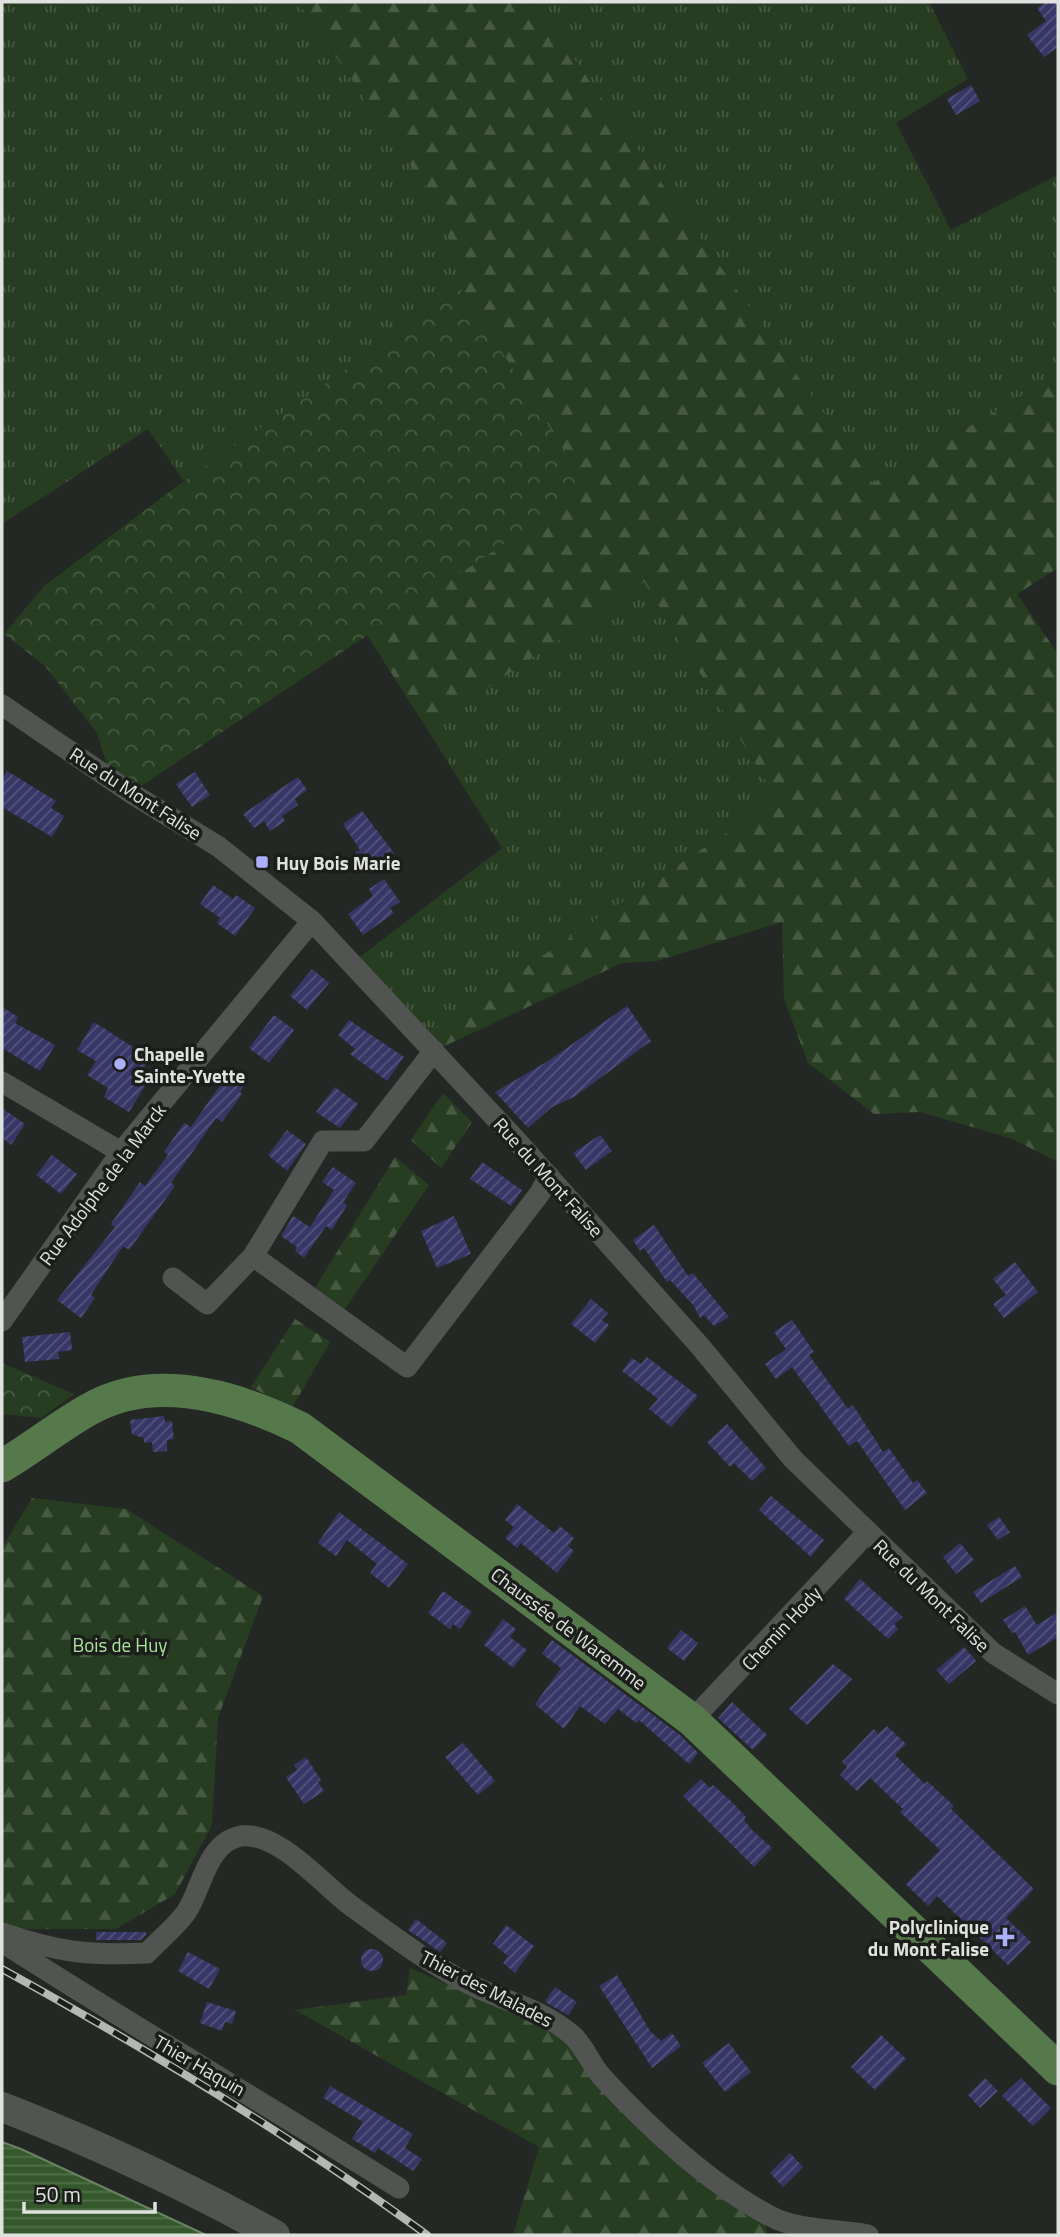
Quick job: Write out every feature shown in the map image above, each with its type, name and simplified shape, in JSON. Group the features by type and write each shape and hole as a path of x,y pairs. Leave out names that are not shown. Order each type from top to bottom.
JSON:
{"main road":[{"name":"Chaussée de Waremme","path":"2,1466 89,1409 138,1393 204,1393 263,1410 300,1428 692,1720 1058,2069"},
{"path":"2,2107 61,2131 275,2235"}],"street":[{"name":"Rue du Mont Falise","path":"2,705 131,793 219,847 312,921 549,1177 699,1345 793,1459 993,1653 1058,1694"},
{"name":"Rue Adolphe de la Marck","path":"2,1321 121,1153 312,921"},
{"path":"173,1278 207,1304 253,1255 323,1141 364,1141 434,1051"},
{"path":"2,1082 121,1153"},
{"path":"253,1255 407,1367 540,1194 549,1177"},
{"name":"Chemin Hody","path":"692,1720 867,1533"},
{"name":"Thier des Malades","path":"2,1933 47,1949 97,1956 147,1953 187,1910 204,1870 224,1845 237,1836 252,1836 264,1840 291,1855 338,1896 424,1959 471,1985 545,2014 575,2037 601,2076 669,2142 734,2194 772,2218 868,2235"},
{"name":"Thier Haquin","path":"2,1942 151,2037 256,2097 399,2188"}],"green space":[{"path":"2,2 298,2 440,208 462,289 184,481 148,429 2,524"},
{"path":"298,2 534,2 873,483 1058,375 1058,568 1017,594 1058,654 1058,1162 1010,1138 920,1112 874,1114 808,1063 784,999 782,922 657,961 622,963 434,1051 421,1037 777,799 644,582 427,729 367,635 587,488 462,289 440,208"},
{"path":"534,2 929,2 968,79 896,123 951,230 1058,175 1058,375 873,483"},
{"path":"462,289 588,488 131,793 108,768 97,733 45,666 4,634 44,586 184,481"},
{"path":"644,582 777,799 421,1037 352,963 502,848 427,729"},
{"path":"443,1093 472,1122 441,1168 411,1140"},
{"path":"395,1157 429,1185 345,1309 315,1288"},
{"path":"295,1319 330,1342 292,1408 251,1387"},
{"path":"2,1363 74,1394 41,1418 2,1414"},
{"name":"Bois de Huy","path":"32,1498 126,1509 263,1596 218,1718 212,1825 175,1894 116,1929 2,1929 2,1548"},
{"path":"410,1968 560,2034 765,2225 768,2235 513,2235 539,2147 295,2010 406,1995"}],"shaded area":[{"path":"2,2142 21,2149 206,2235 2,2235"}],"building":[{"path":"1046,2 1058,2 1058,47 1044,57 1027,35 1046,21 1037,8"},
{"path":"971,85 980,101 956,115 947,99"},
{"path":"7,771 56,801 51,808 64,816 52,837 2,807 2,780"},
{"path":"195,772 210,795 192,807 176,784"},
{"path":"298,777 307,790 295,799 298,805 282,816 285,821 270,831 264,821 254,828 243,814"},
{"path":"362,811 394,853 367,871 355,853 360,850 343,824"},
{"path":"384,879 400,902 390,908 394,913 363,935 348,914 373,896 369,889"},
{"path":"213,885 233,899 236,895 255,908 235,936 217,923 220,918 200,904"},
{"path":"312,969 329,983 307,1010 290,996"},
{"path":"627,1006 651,1041 574,1097 552,1107 528,1128 495,1092 548,1061"},
{"path":"2,1007 18,1017 15,1023 55,1045 40,1071 2,1048"},
{"path":"274,1015 294,1030 269,1063 249,1048"},
{"path":"349,1020 404,1057 387,1081 350,1054 355,1049 338,1035"},
{"name":"Chapelle Sainte-Yvette","path":"94,1022 150,1058 141,1073 150,1078 129,1112 104,1097 108,1088 87,1075 96,1061 77,1050"},
{"path":"235,1071 248,1080 240,1092 242,1094 222,1122 216,1118 171,1183 175,1186 129,1250 123,1246 91,1295 95,1298 81,1318 57,1300 115,1227 111,1224 140,1182 145,1186 168,1155 164,1152 184,1123 191,1127 223,1081 226,1083"},
{"path":"335,1087 358,1104 340,1128 316,1112"},
{"path":"2,1108 25,1124 11,1145 2,1138"},
{"path":"287,1130 306,1144 287,1171 268,1155"},
{"path":"600,1135 612,1151 586,1170 573,1153"},
{"path":"52,1155 77,1174 61,1194 36,1175"},
{"path":"482,1162 522,1190 511,1206 470,1179"},
{"path":"333,1167 356,1183 343,1202 347,1205 332,1230 326,1226 304,1258 295,1251 297,1247 281,1236 293,1216 310,1227 334,1190 322,1182"},
{"path":"454,1216 471,1254 437,1268 421,1231"},
{"path":"654,1225 688,1276 693,1273 729,1317 714,1326 704,1315 700,1318 694,1306 670,1280 667,1282 644,1248 640,1251 633,1240"},
{"path":"1015,1262 1038,1292 1004,1318 993,1304 1006,1295 993,1279"},
{"path":"591,1299 608,1313 602,1320 609,1325 595,1343 571,1324"},
{"path":"792,1320 814,1352 809,1355 848,1409 853,1405 883,1452 889,1448 913,1483 917,1480 927,1493 905,1510 857,1441 849,1446 792,1367 776,1379 765,1364 786,1349 774,1332"},
{"path":"70,1332 72,1350 58,1352 59,1359 25,1362 22,1337"},
{"path":"647,1357 698,1396 671,1427 649,1409 658,1399 622,1371 632,1358 641,1364"},
{"path":"164,1416 165,1422 172,1421 174,1439 167,1440 167,1451 153,1452 152,1442 144,1443 144,1438 132,1434 130,1420"},
{"path":"727,1424 766,1468 752,1481 734,1463 730,1467 707,1442"},
{"path":"771,1496 824,1540 811,1557 759,1510"},
{"path":"517,1504 554,1533 560,1526 574,1538 568,1546 574,1551 557,1573 521,1543 517,1548 505,1538 514,1527 505,1520"},
{"path":"339,1512 408,1564 389,1588 370,1573 377,1564 347,1540 336,1556 318,1543"},
{"path":"999,1517 1010,1532 998,1540 987,1525"},
{"path":"960,1543 974,1560 956,1574 943,1557"},
{"path":"1015,1566 1022,1577 981,1603 973,1592"},
{"path":"860,1579 903,1617 894,1624 898,1629 888,1639 844,1599"},
{"path":"443,1591 472,1612 460,1629 453,1624 450,1629 428,1613"},
{"path":"1025,1606 1037,1625 1058,1612 1058,1637 1028,1655 1015,1632 1012,1633 1003,1620"},
{"path":"503,1619 516,1629 510,1637 527,1650 513,1668 484,1645"},
{"path":"681,1630 698,1643 684,1661 667,1648"},
{"path":"552,1640 680,1735 698,1753 689,1764 639,1720 636,1723 618,1709 605,1724 580,1706 564,1729 535,1704 561,1668 542,1654"},
{"path":"964,1647 976,1661 949,1684 936,1670"},
{"path":"833,1664 852,1679 807,1725 789,1709"},
{"path":"732,1702 767,1735 753,1750 718,1718"},
{"path":"887,1726 906,1744 895,1755 925,1784 927,1781 954,1806 951,1809 1034,1889 1006,1918 1031,1942 1008,1965 937,1896 928,1906 906,1884 940,1850 900,1812 903,1809 870,1778 857,1791 840,1775 847,1767 842,1762 874,1729 878,1734"},
{"path":"463,1743 495,1781 478,1795 445,1757"},
{"path":"306,1757 321,1780 318,1782 324,1791 304,1804 286,1777 297,1770 294,1765"},
{"path":"701,1779 710,1788 713,1785 731,1801 746,1817 744,1820 753,1831 772,1848 754,1867 683,1796"},
{"path":"416,1919 447,1943 440,1952 408,1930"},
{"path":"506,1925 534,1946 515,1973 503,1963 508,1956 493,1944"},
{"path":"96,1932 146,1932 146,1935 141,1940 96,1940"},
{"path":"372,1949 380,1952 383,1960 380,1968 372,1971 364,1968 361,1960 364,1952"},
{"path":"188,1952 220,1969 209,1989 178,1971"},
{"path":"617,1975 650,2031 661,2041 672,2033 681,2046 652,2068 599,1986"},
{"path":"555,1987 577,2002 568,2015 545,2002"},
{"path":"207,2002 236,2011 232,2024 225,2022 222,2031 200,2023"},
{"path":"881,2035 906,2059 875,2090 851,2067"},
{"path":"729,2043 751,2072 725,2092 702,2063"},
{"path":"985,2078 998,2091 980,2108 968,2095"},
{"path":"1021,2078 1051,2108 1033,2126 1002,2096"},
{"path":"330,2086 413,2134 405,2148 422,2159 413,2171 378,2148 375,2153 352,2139 363,2122 323,2098"},
{"path":"790,2153 803,2167 783,2187 770,2173"}],"railway":[{"path":"2,1969 219,2095 324,2163 427,2235"}],"place":[{"name":"Huy Bois Marie","path":"262,862"},
{"name":"Chapelle Sainte-Yvette","path":"120,1064"},
{"name":"Polyclinique du Mont Falise","path":"1005,1937"}]}
